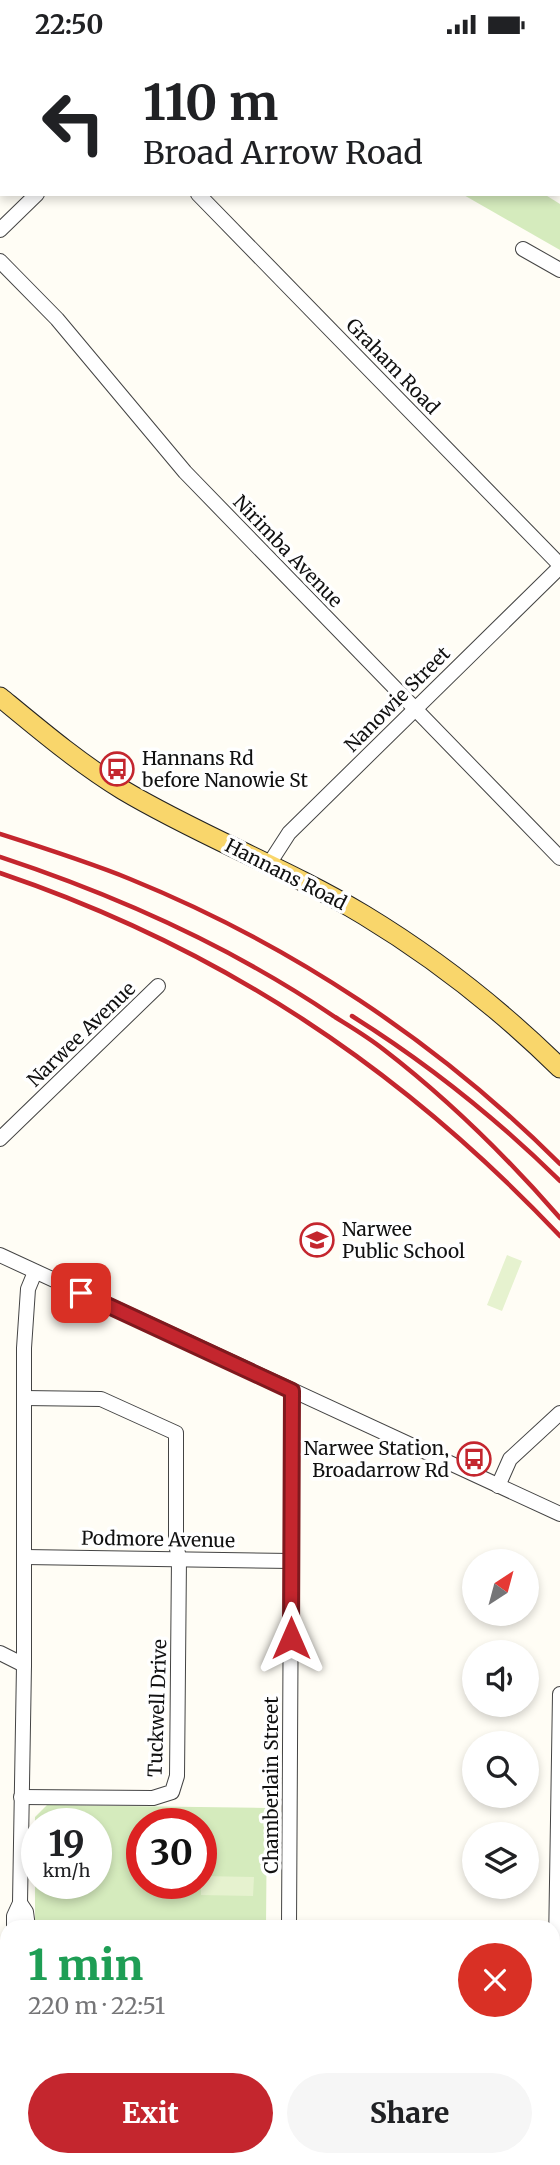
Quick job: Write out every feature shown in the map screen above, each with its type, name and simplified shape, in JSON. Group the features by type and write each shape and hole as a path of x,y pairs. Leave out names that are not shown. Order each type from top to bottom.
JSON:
{"main road":[{"name":"Hannans Road","path":"0,698 63,750 124,790 362,914 433,960 504,1017 560,1068"}],"street":[{"path":"0,230 35,196"},
{"name":"Graham Road","path":"200,196 560,566"},
{"path":"523,249 560,270"},
{"name":"Nirimba Avenue","path":"0,261 57,319 185,473 560,858"},
{"name":"Nanowie Street","path":"270,864 289,833 560,566"},
{"name":"Narwee Avenue","path":"0,1139 158,986"},
{"path":"0,1255 560,1514"},
{"path":"14,1920 20,1903 27,1289 36,1272"},
{"name":"Chamberlain Street","path":"289,1920 292,1391"},
{"path":"24,1398 100,1399 176,1433 176,1544 179,1558"},
{"path":"498,1486 510,1459 560,1413"},
{"name":"Podmore Avenue","path":"25,1557 291,1561"},
{"name":"Tuckwell Drive","path":"22,1797 153,1798 172,1792 177,1776 179,1558"},
{"path":"0,1653 24,1665"},
{"path":"558,1920 560,1694"},
{"path":"20,1903 28,1920"}],"green space":[{"path":"466,196 547,196 560,204 560,250"},
{"path":"507,1255 522,1261 502,1311 487,1305"},
{"path":"47,1805 267,1808 266,1920 35,1920 35,1899 112,1899 112,1808 44,1808"},
{"path":"217,1876 254,1877 253,1896 217,1895"}],"railway":[{"path":"0,834 130,879 248,934 304,966 413,1037 513,1119 560,1164"},
{"path":"0,857 88,889 173,925 256,968 359,1032 407,1068 453,1108 519,1172 560,1218"},
{"path":"0,873 81,903 158,938 232,976 303,1019 371,1067 436,1119 499,1175 560,1236"},
{"path":"352,1016 460,1093 560,1181"}],"place":[{"name":"Hannans Rd before Nanowie St","path":"117,769"},
{"name":"Narwee Public School","path":"317,1240"},
{"name":"Narwee Station, Broadarrow Rd","path":"474,1459"}],"route":[{"path":"81,1293 292,1391 291,1638"}]}
